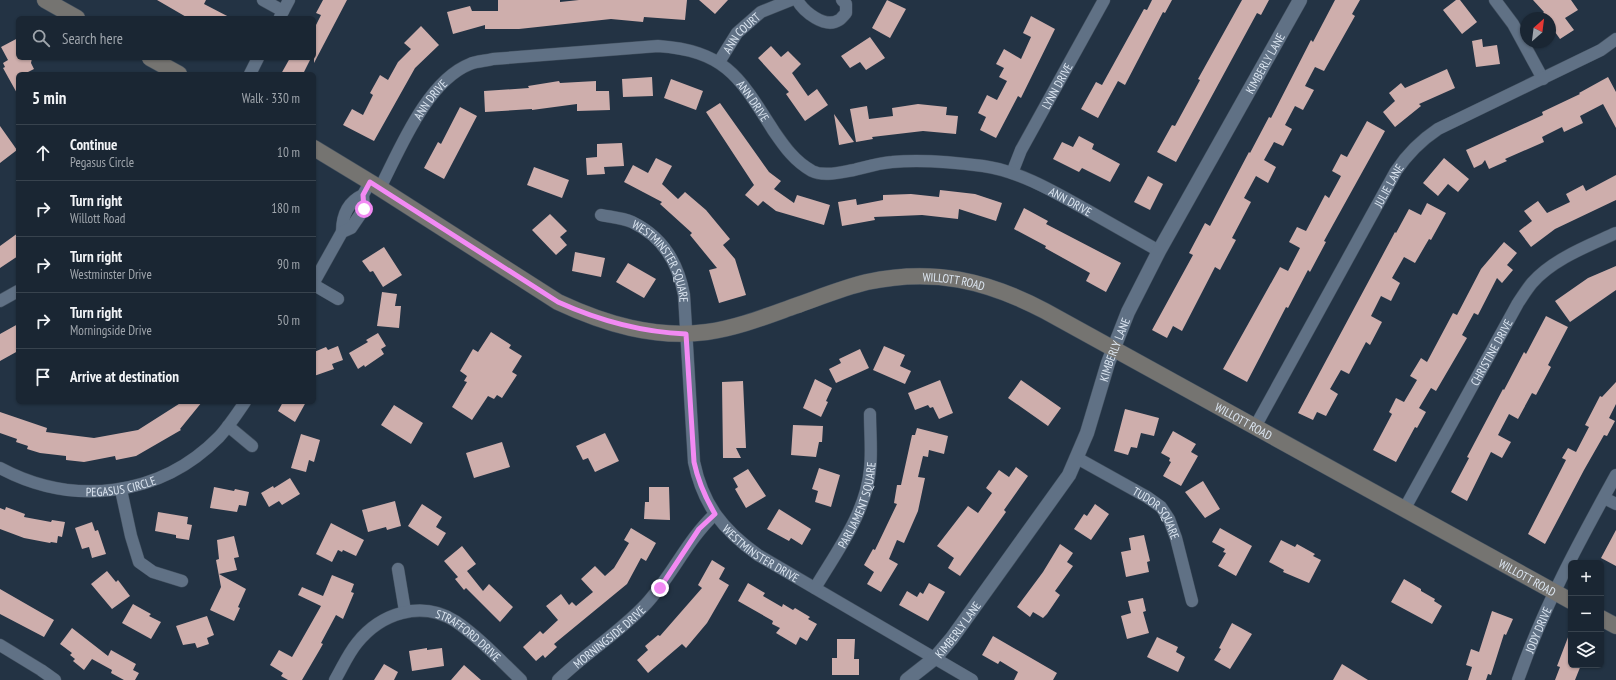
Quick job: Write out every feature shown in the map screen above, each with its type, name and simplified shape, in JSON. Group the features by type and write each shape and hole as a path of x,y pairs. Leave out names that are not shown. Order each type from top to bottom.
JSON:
{"main road":[{"path":"45,0 73,16"},
{"path":"154,60 175,72"},
{"name":"WILLOTT ROAD","path":"316,149 371,188 570,308 602,320 642,330 686,334 709,332 746,323 867,282 906,277 939,277 960,279 1001,290 1040,308 1255,428 1405,508 1568,599"},
{"path":"1604,620 1616,626"}],"street":[{"path":"263,0 281,15 289,0"},
{"name":"ANN COURT","path":"719,62 737,33 761,12 791,0"},
{"path":"797,0 804,9 819,20 829,23 839,20 846,13 846,4 842,0"},
{"name":"LYNN DRIVE","path":"1012,173 1021,150 1104,0"},
{"name":"KIMBERLY LANE","path":"907,680 935,658 952,638 1069,475 1077,458 1113,349 1128,312 1159,251 1300,0"},
{"path":"1495,0 1513,24 1543,80"},
{"name":"JULIE LANE","path":"1255,428 1396,171 1408,154 1423,139 1438,129 1543,80 1601,50 1616,39"},
{"name":"ANN DRIVE","path":"371,188 427,101 441,83 470,64 493,59 658,46 688,50 703,54 719,62 735,75 750,92 785,148 799,163 814,172 832,174 892,162 937,161 984,166 1012,173 1067,199 1159,251"},
{"path":"251,72 257,60"},
{"path":"316,279 342,232 352,228 364,209 371,188"},
{"name":"WESTMINSTER SQUARE","path":"602,215 631,222 650,234 665,248 675,262 684,295 686,334"},
{"name":"CHRISTINE DRIVE","path":"1405,508 1518,303 1532,282 1549,268 1571,254 1616,233"},
{"path":"316,284 338,299"},
{"path":"0,301 16,292"},
{"name":"WESTMINSTER DRIVE","path":"686,334 694,462 697,478 715,514 737,540 758,555 972,680"},
{"name":"PEGASUS CIRCLE","path":"0,468 31,482 52,488 91,493 121,490 159,478 175,470 208,447 228,426 244,404"},
{"name":"PARLIAMENT SQUARE","path":"815,588 848,532 866,494 870,469 870,414"},
{"path":"228,426 252,446"},
{"name":"TUDOR SQUARE","path":"1077,458 1147,497 1161,507 1169,519 1176,538 1192,601"},
{"name":"JODY DRIVE","path":"1518,680 1536,630 1570,558 1616,475"},
{"path":"121,490 131,536 140,562 153,572 182,581"},
{"path":"1604,498 1616,504"},
{"name":"MORNINGSIDE DRIVE","path":"558,680 645,605 672,572 699,529 715,514"},
{"path":"398,569 405,611"},
{"name":"STRAFFORD DRIVE","path":"335,680 356,644 365,634 387,618 405,611 427,611 454,621 473,635 522,680"},
{"path":"0,645 55,680"}],"building":[{"path":"157,0 206,0 204,4 227,16 185,16"},
{"path":"323,0 347,0 316,59 316,25 321,15 316,13"},
{"path":"498,0 560,0 560,2 579,0 687,0 685,20 644,17 643,22 611,19 519,29 485,29 485,25 453,34 447,12 470,6 472,11 498,11"},
{"path":"699,0 728,0 715,14"},
{"path":"887,0 906,9 890,38 872,28"},
{"path":"1152,0 1172,0 1165,13 1163,12 1125,85 1118,81 1098,118 1081,109 1096,82 1102,85 1144,9 1147,10"},
{"path":"1242,0 1269,0 1261,15 1257,13 1176,162 1157,152 1172,125 1175,126 1200,80 1198,79"},
{"path":"1335,0 1360,0 1352,14 1355,16 1324,71 1315,67 1305,86 1314,90 1303,110 1295,106 1285,125 1292,129 1283,146 1274,142 1264,160 1276,167 1268,183 1256,176 1244,198 1251,202 1232,238 1236,240 1220,270 1215,267 1182,331 1173,326 1167,338 1152,330 1193,255 1189,253 1205,223 1210,226 1249,152 1250,153 1269,117 1271,118 1311,40 1313,42"},
{"path":"1456,0 1460,0 1477,22 1462,34 1443,10"},
{"path":"1533,0 1571,0 1578,10 1565,18 1574,30 1560,39 1556,33 1556,12 1544,12"},
{"path":"1031,16 1055,29 1021,98 1018,96 996,138 980,130 986,117 978,113 987,95 997,100 1007,81 999,77 1004,68 996,64 1004,49 1021,59 1031,37 1023,33"},
{"path":"421,26 439,45 415,68 374,141 343,125 352,109 363,115 373,95 370,93 380,75 388,80 398,62 411,49 404,43"},
{"path":"870,37 885,58 866,70 860,62 850,68 841,56"},
{"path":"16,39 16,60 32,60 31,63 34,69 28,72 16,72 16,91 3,68 5,67 3,63 8,60 1,47"},
{"path":"1482,39 1483,47 1497,45 1500,64 1476,67 1472,41"},
{"path":"771,46 781,57 788,51 801,64 792,73 808,96 817,89 828,105 805,121 786,94 789,92 758,58"},
{"path":"289,60 310,60 304,72 282,72"},
{"path":"1447,69 1455,88 1419,104 1421,106 1395,127 1383,112 1395,101 1389,93 1401,83 1405,88"},
{"path":"652,77 653,96 623,97 622,79"},
{"path":"1608,77 1616,92 1616,128 1603,104 1580,116 1583,123 1564,132 1562,127 1542,137 1544,142 1505,159 1507,161 1489,169 1485,160 1482,164 1474,168 1466,150 1543,115 1542,112 1580,94 1579,93"},
{"path":"671,79 703,91 696,110 664,98"},
{"path":"559,81 560,83 596,81 596,91 609,91 610,110 577,111 577,104 532,110 485,112 484,91 529,88 528,86"},
{"path":"720,103 769,172 781,181 774,189 794,203 797,195 830,205 824,225 776,211 763,201 758,206 745,195 754,185 706,112"},
{"path":"918,104 947,107 946,115 958,116 956,134 923,131 872,137 873,139 856,142 850,109 867,106 869,119 893,116 892,108"},
{"path":"460,107 477,116 444,179 424,168 438,142 441,144"},
{"path":"834,114 854,142 839,145"},
{"path":"1367,121 1385,131 1324,241 1326,242 1310,272 1308,270 1288,308 1286,307 1247,382 1223,369 1280,267 1288,271 1300,248 1289,242 1297,227 1306,231 1325,195 1329,198 1341,176 1332,171 1341,154 1347,157"},
{"path":"0,126 16,151 0,163"},
{"path":"1079,136 1094,144 1092,149 1120,164 1110,182 1082,168 1079,172 1053,159 1062,142 1073,147"},
{"path":"622,143 624,166 604,167 605,174 587,175 586,158 597,157 597,144"},
{"path":"656,158 672,166 662,184 678,199 685,192 706,210 730,239 723,245 735,259 746,295 719,303 709,270 717,268 690,235 692,233 660,204 662,202 624,182 633,165 648,173"},
{"path":"1444,158 1469,179 1458,192 1448,184 1438,196 1423,183"},
{"path":"534,167 569,180 562,198 527,185"},
{"path":"1616,175 1616,200 1555,229 1531,247 1519,231 1532,221 1524,211 1538,201 1547,213 1570,202 1566,194 1583,185 1586,191"},
{"path":"1148,176 1163,184 1150,210 1134,202"},
{"path":"940,190 975,194 1002,203 996,221 959,209 958,219 922,215 874,217 875,220 842,226 838,202 856,199 857,205 883,200 883,195 911,194 939,197"},
{"path":"1427,203 1446,213 1431,240 1429,239 1415,263 1404,257 1392,278 1400,283 1391,301 1381,296 1371,316 1382,322 1370,345 1366,342 1349,374 1341,370 1330,389 1338,394 1326,416 1317,412 1313,420 1298,413 1395,232 1396,233 1409,209 1421,215"},
{"path":"1024,208 1048,221 1046,224 1121,263 1106,292 1086,281 1090,273 1045,248 1046,246 1014,229"},
{"path":"550,214 567,231 560,237 567,245 556,255 532,230"},
{"path":"16,234 16,257 0,268 0,246"},
{"path":"1504,242 1517,253 1507,265 1513,270 1502,283 1497,278 1478,315 1474,313 1462,335 1467,338 1436,391 1431,388 1419,408 1426,412 1417,428 1415,427 1396,462 1373,450 1392,414 1389,412 1396,398 1404,402 1417,380 1410,376 1421,358 1427,362 1453,313 1457,315 1481,269"},
{"path":"384,247 402,275 383,287 373,271 370,272 362,261"},
{"path":"575,252 605,258 601,277 572,271"},
{"path":"628,263 656,279 644,298 616,282"},
{"path":"1616,266 1616,290 1570,322 1555,301 1588,278"},
{"path":"382,292 397,294 395,306 401,306 399,328 377,326"},
{"path":"1546,316 1568,327 1548,365 1551,367 1536,395 1532,393 1518,419 1509,414 1498,435 1511,442 1502,458 1491,452 1467,501 1451,492 1469,458 1467,457 1503,389 1504,390 1524,352 1526,354"},
{"path":"16,325 16,352 0,361 0,334"},
{"path":"491,332 511,345 509,348 522,356 512,372 517,375 502,398 497,395 494,399 488,396 472,420 452,407 467,382 464,381 467,376 460,371 473,349 478,352"},
{"path":"378,333 386,346 381,349 384,354 365,367 364,365 358,369 349,353 368,342 366,340"},
{"path":"338,346 343,360 332,364 334,369 316,375 316,351 326,347 328,350"},
{"path":"884,346 905,355 900,366 911,371 905,384 873,370"},
{"path":"860,349 869,368 836,383 829,369 841,363 839,359"},
{"path":"815,379 832,388 826,401 828,402 821,417 803,408"},
{"path":"940,380 953,413 939,419 933,407 930,408 928,405 915,410 908,393"},
{"path":"1021,380 1061,408 1048,426 1008,398"},
{"path":"743,381 746,448 736,448 741,458 723,458 722,382"},
{"path":"1616,382 1616,404 1609,418 1615,421 1607,436 1604,435 1584,470 1545,544 1528,534 1566,460 1562,458 1568,448 1576,452 1589,427 1585,425 1600,396 1602,397"},
{"path":"179,404 200,404 180,429 181,430 136,456 116,460 115,456 84,462 66,460 66,456 40,453 27,449 28,446 16,442 17,439 0,433 0,412 47,428 46,432 94,438 138,430"},
{"path":"282,404 305,404 295,422 278,411"},
{"path":"394,405 423,423 411,444 381,425"},
{"path":"1125,409 1159,418 1154,436 1141,433 1137,448 1131,447 1128,455 1114,451"},
{"path":"793,425 823,426 822,442 819,442 816,457 791,455"},
{"path":"917,428 948,436 944,454 929,450 928,457 923,456 918,477 925,478 918,511 904,543 897,540 889,559 898,564 881,592 867,584 874,572 864,565 873,549 875,550 897,504 894,503 897,485 901,485 912,435 915,435"},
{"path":"1173,431 1196,444 1191,452 1198,456 1181,486 1163,476 1171,462 1169,461 1170,458 1161,453"},
{"path":"605,433 619,461 595,472 588,458 583,460 576,446"},
{"path":"301,434 320,440 314,462 309,460 306,472 291,468"},
{"path":"502,442 510,467 474,478 466,453"},
{"path":"1016,467 1028,476 1004,510 1006,512 960,576 948,568 954,558 937,546 968,506 978,513 992,493 986,488 999,470 1009,477"},
{"path":"819,468 840,475 831,507 815,502 818,491 812,489"},
{"path":"748,469 766,496 746,508 735,489 738,487 733,478"},
{"path":"290,478 300,494 282,505 279,501 269,507 261,493 273,486 274,488"},
{"path":"1203,481 1220,509 1205,518 1185,492"},
{"path":"214,487 249,492 246,506 239,505 237,512 210,508"},
{"path":"649,487 669,487 670,520 644,519 645,502 649,502"},
{"path":"395,501 401,526 387,530 386,527 368,532 362,510"},
{"path":"422,504 442,517 436,527 446,533 438,546 408,526"},
{"path":"1095,504 1109,514 1091,540 1074,529 1084,514 1087,516"},
{"path":"6,507 25,514 24,517 51,522 52,520 65,522 62,537 58,536 57,543 50,543 24,538 0,529 0,508 5,510"},
{"path":"779,509 811,529 802,545 791,538 789,541 767,529"},
{"path":"158,512 188,517 187,524 192,525 189,540 176,538 176,535 155,531"},
{"path":"92,522 95,531 98,530 106,554 92,558 89,547 82,549 75,528"},
{"path":"331,523 364,540 356,556 343,550 342,552 338,550 332,562 316,554"},
{"path":"631,528 656,543 646,561 641,558 627,584 554,644 557,647 545,658 543,655 536,661 523,647 540,631 543,634 558,620 546,606 561,594 569,605 572,602 576,606 593,592 581,579 595,566 605,576 614,568 629,543 624,540"},
{"path":"1220,528 1252,546 1236,576 1218,566 1226,553 1223,552 1225,549 1212,542"},
{"path":"1616,530 1616,566 1601,558"},
{"path":"1144,535 1150,561 1147,562 1149,572 1126,577 1121,552 1131,550 1129,538"},
{"path":"234,536 239,557 234,558 237,570 219,574 246,589 234,621 210,610 221,587 216,560 219,559 217,540"},
{"path":"1281,540 1295,547 1297,544 1315,554 1313,556 1321,560 1309,583 1283,572 1284,570 1269,562"},
{"path":"1060,544 1073,553 1067,562 1073,566 1055,591 1060,595 1047,614 1043,618 1033,612 1030,617 1017,607 1043,572"},
{"path":"462,546 476,564 467,571 483,591 489,584 513,607 500,622 466,588 464,590 455,579 458,577 444,561"},
{"path":"712,560 725,568 719,579 729,585 707,623 686,648 682,644 648,673 637,660 648,650 645,646 658,635 660,636 702,588 698,585"},
{"path":"107,571 116,582 118,580 130,596 112,609 91,584"},
{"path":"332,575 354,584 351,592 354,593 343,619 336,615 321,643 323,644 302,680 288,680 281,676 283,673 270,665 279,650 292,657 321,606 298,595 302,587 323,596"},
{"path":"1404,579 1421,589 1421,591 1435,599 1434,601 1442,606 1432,624 1391,602"},
{"path":"748,583 765,593 763,596 782,607 783,604 793,610 795,608 810,617 808,619 817,624 807,641 800,637 796,645 776,633 780,628 772,624 773,621 738,601"},
{"path":"929,583 945,592 928,621 899,605 907,591 917,597 920,592 923,594"},
{"path":"0,589 54,620 44,637 0,614"},
{"path":"1143,598 1146,611 1143,612 1149,633 1127,639 1121,616 1131,613 1128,601"},
{"path":"133,604 151,614 149,616 161,622 151,639 122,623"},
{"path":"1492,611 1513,619 1506,635 1504,634 1491,675 1488,674 1486,680 1468,680 1472,667 1466,665 1471,649 1479,652"},
{"path":"207,616 214,635 207,638 209,644 197,648 195,643 183,645 176,626"},
{"path":"1232,623 1252,634 1230,669 1214,660 1221,649 1219,648"},
{"path":"72,628 108,656 111,650 136,664 133,670 139,673 135,680 124,680 111,673 112,670 92,659 84,670 73,661 75,659 70,655 72,653 60,644"},
{"path":"993,636 1057,673 1053,680 1014,680 1018,672 1000,661 998,664 982,655"},
{"path":"1157,637 1178,647 1176,652 1185,657 1178,672 1147,657"},
{"path":"1568,637 1568,668 1580,668 1575,680 1555,680 1560,667 1557,666"},
{"path":"837,639 855,639 854,659 859,659 859,675 832,675 832,658 837,658"},
{"path":"427,648 427,650 442,648 444,666 412,671 409,651"},
{"path":"384,664 398,672 394,680 374,680"},
{"path":"1342,664 1368,680 1333,680"},
{"path":"464,665 481,680 451,680"}],"route":[{"path":"364,209 363,195 370,182 558,302 583,313 623,326 662,333 686,334 694,462 697,478 715,514 699,529 660,588"}]}
